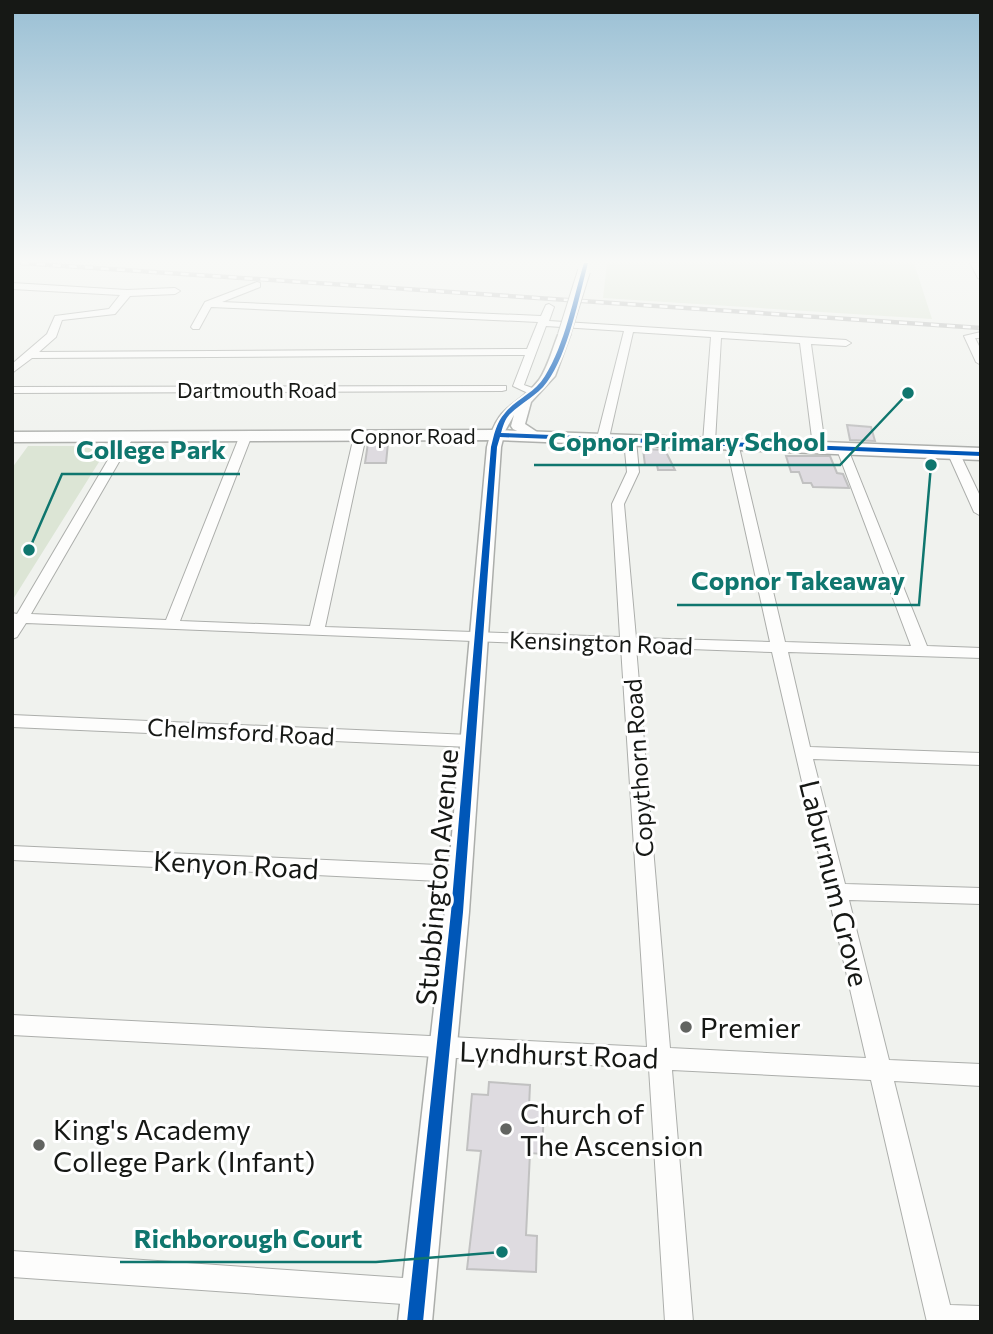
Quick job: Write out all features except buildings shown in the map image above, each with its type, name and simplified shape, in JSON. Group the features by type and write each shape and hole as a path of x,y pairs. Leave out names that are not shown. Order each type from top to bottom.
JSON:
{"main road":[{"name":"Copnor Road","path":"12,437 496,435 981,454"}],"street":[{"path":"12,370 52,335 55,325"},
{"path":"529,396 518,386 541,325"},
{"path":"496,435 508,427 550,371 567,325"},
{"path":"589,325 846,343"},
{"path":"603,438 629,329"},
{"path":"709,442 716,335"},
{"path":"976,335 969,336 981,362"},
{"path":"805,340 819,446"},
{"path":"30,355 530,352"},
{"name":"Dartmouth Road","path":"12,390 502,388"},
{"path":"529,396 518,426 536,436"},
{"path":"171,625 246,435"},
{"name":"Stubbington Avenue","path":"415,1322 460,874 496,435"},
{"path":"12,634 17,619 128,436"},
{"path":"317,630 360,436"},
{"name":"Copythorn Road","path":"630,440 633,472 618,504 679,1322"},
{"name":"Laburnum Grove","path":"732,443 803,753 941,1320"},
{"path":"842,447 921,651"},
{"path":"954,454 981,512"},
{"name":"Kensington Road","path":"17,619 479,638 981,653"},
{"name":"Chelmsford Road","path":"12,721 470,741"},
{"path":"803,753 981,759"},
{"name":"Kenyon Road","path":"12,853 460,874"},
{"path":"838,892 981,896"},
{"name":"Lyndhurst Road","path":"12,1026 981,1076"},
{"path":"12,1264 418,1292"},
{"path":"941,1320 981,1320"}],"green space":[{"path":"28,446 109,446 12,601 12,468"}],"railway":[{"path":"940,325 981,328"}],"cycle path":[{"path":"415,1322 457,912 494,447 502,421 508,413 545,381 557,357 568,325"},
{"path":"496,435 981,454"}],"place":[{"name":"Copnor Primary School","path":"908,393"},
{"name":"Copnor Takeaway","path":"931,465"},
{"name":"College Park","path":"29,550"},
{"name":"Premier","path":"686,1027"},
{"name":"Church of The Ascension","path":"506,1129"},
{"name":"King's Academy College Park (Infant)","path":"39,1145"},
{"name":"Richborough Court","path":"502,1252"}]}
